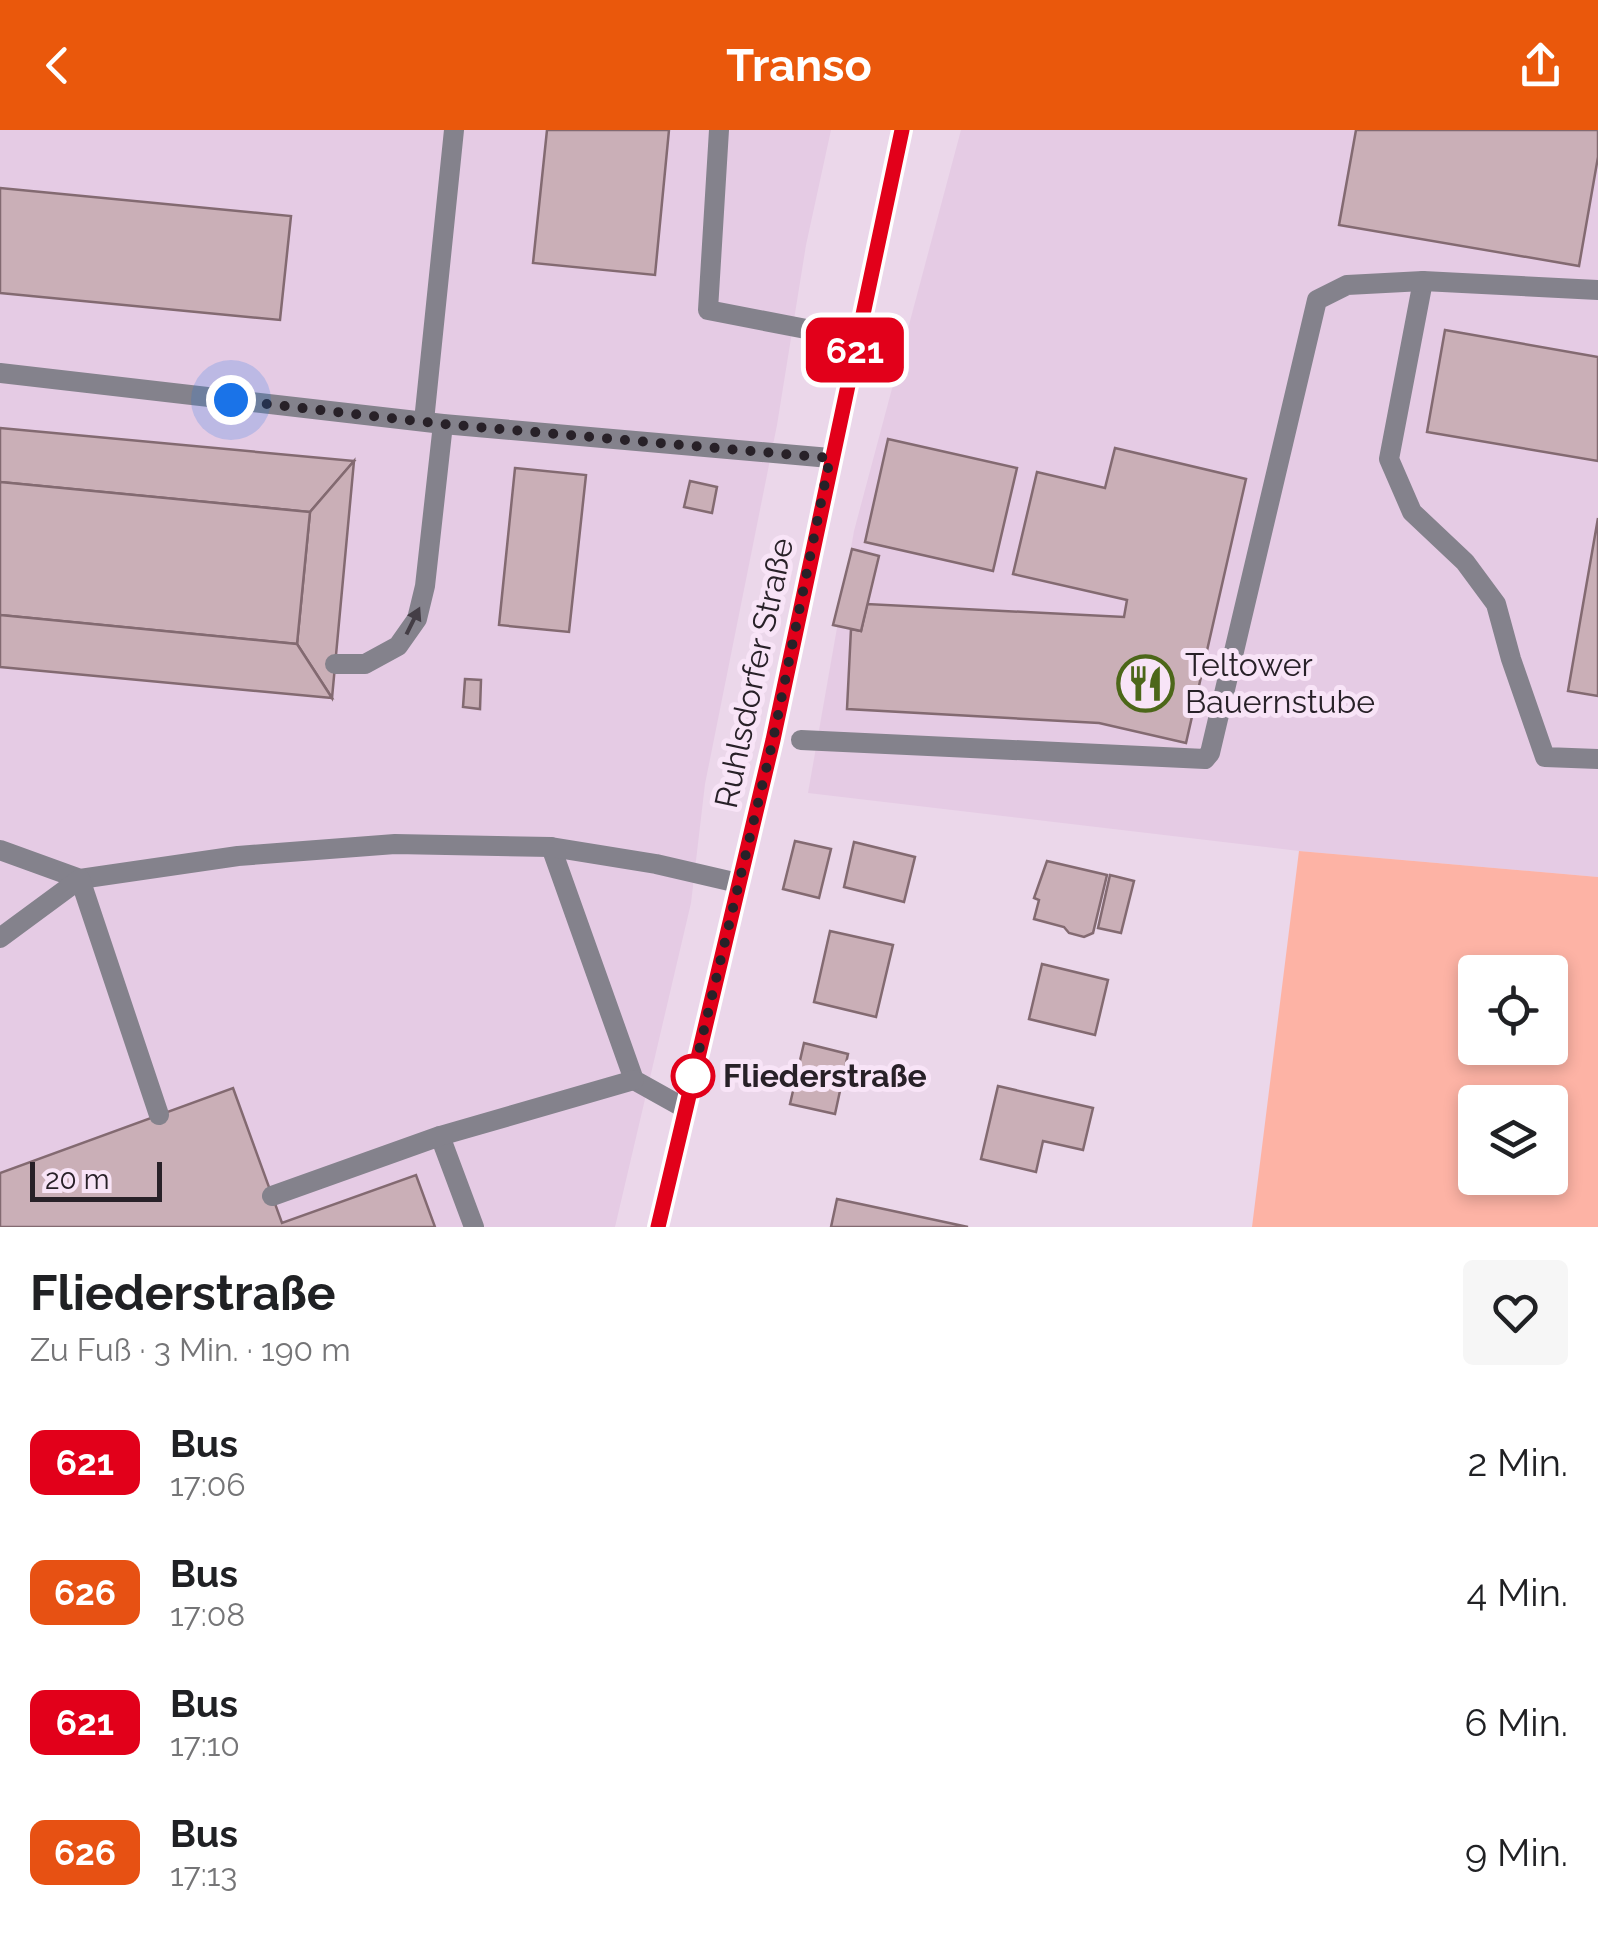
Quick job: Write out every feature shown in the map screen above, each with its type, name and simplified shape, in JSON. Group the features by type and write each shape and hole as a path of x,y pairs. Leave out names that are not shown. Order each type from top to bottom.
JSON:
{"main road":[{"name":"Ruhlsdorfer Straße","path":"658,1227 773,740 902,130"}],"lane":[{"path":"335,664 364,664 398,646 417,619 425,586 454,130"},
{"path":"719,130 708,310 858,339"},
{"path":"802,740 1204,759 1210,753 1317,300 1347,285 1423,280 1598,290"},
{"path":"1423,280 1388,459 1412,512 1465,562 1496,604 1545,757 1598,759"},
{"path":"0,373 433,422 830,458"},
{"path":"0,938 80,879 238,856 395,844 551,847 738,883"},
{"path":"551,847 634,1080 686,1109"},
{"path":"0,850 80,879"},
{"path":"80,879 159,1115"},
{"path":"272,1196 440,1136 634,1080"},
{"path":"440,1136 474,1227"}],"shaded area":[{"path":"0,130 831,130 705,784 691,903 615,1227 0,1227"},
{"path":"961,130 1598,130 1598,877 1299,851 808,793 854,531"},
{"path":"1299,851 1598,877 1598,1227 1252,1227"}],"building":[{"path":"547,130 669,130 655,275 533,263"},
{"path":"1356,130 1598,130 1598,157 1579,266 1339,225"},
{"path":"0,188 291,216 280,320 0,293"},
{"path":"1445,330 1598,357 1598,461 1427,432"},
{"path":"0,428 354,461 310,512 0,482"},
{"path":"888,439 1017,468 993,571 865,542"},
{"path":"1115,448 1246,479 1186,743 1099,723 847,709 851,629 861,631 867,604 1124,617 1127,600 1013,574 1037,472 1105,488"},
{"path":"354,461 332,698 297,644 310,512"},
{"path":"515,468 586,475 569,632 499,625"},
{"path":"690,481 717,487 712,513 684,507"},
{"path":"0,482 310,512 297,644 0,615"},
{"path":"1598,518 1598,696 1568,691"},
{"path":"852,549 879,556 861,631 833,625"},
{"path":"0,615 297,644 332,698 0,667"},
{"path":"465,679 481,680 480,709 463,707"},
{"path":"795,841 831,849 819,898 783,889"},
{"path":"854,842 915,857 904,902 844,887"},
{"path":"1047,861 1107,875 1093,933 1084,937 1034,919 1039,900 1034,898"},
{"path":"1110,875 1134,881 1121,933 1098,928"},
{"path":"830,931 893,945 876,1017 814,1002"},
{"path":"1042,964 1108,980 1095,1035 1029,1019"},
{"path":"804,1043 848,1054 835,1114 790,1104"},
{"path":"998,1086 1093,1108 1083,1150 1043,1141 1036,1172 981,1159"},
{"path":"233,1088 282,1223 416,1175 435,1227 0,1227 0,1173"},
{"path":"837,1199 968,1227 831,1227"}],"bus line":[{"name":"621","path":"658,1227 773,740 902,130"}],"place":[{"name":"Teltower Bauernstube","path":"1146,683"},
{"name":"Fliederstraße","path":"693,1076"}],"route":[{"path":"231,400 443,424 830,458 773,740 693,1076"}]}
